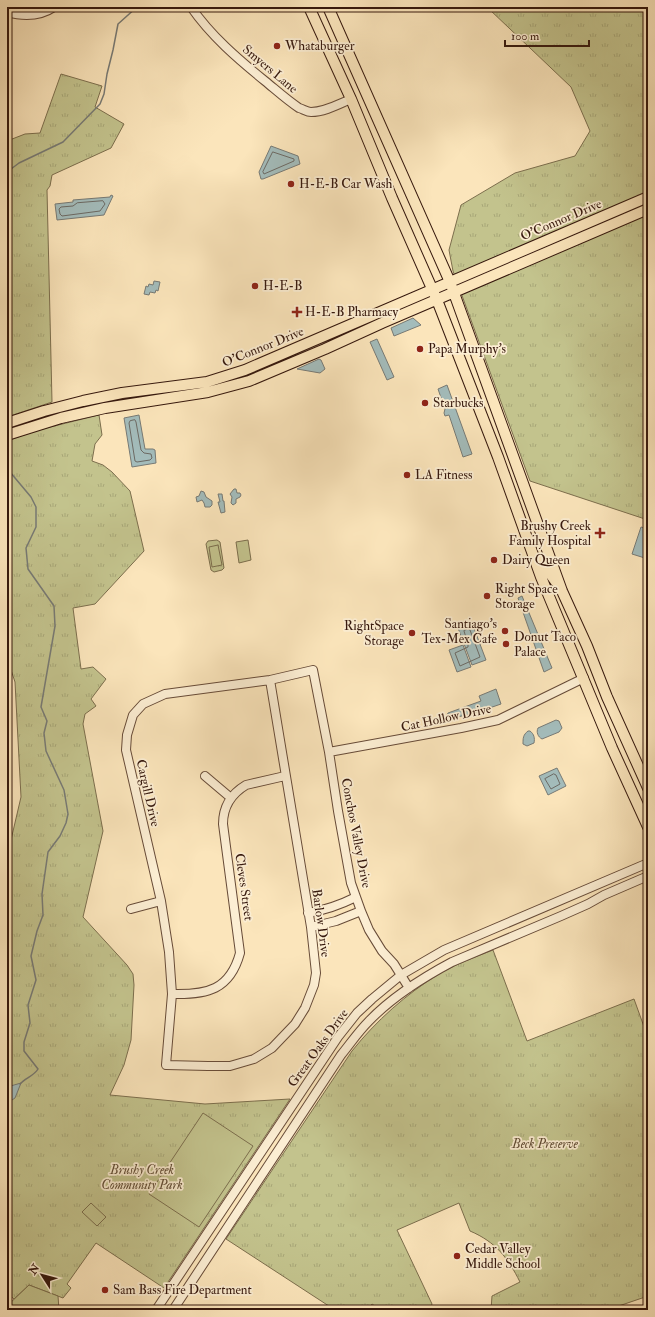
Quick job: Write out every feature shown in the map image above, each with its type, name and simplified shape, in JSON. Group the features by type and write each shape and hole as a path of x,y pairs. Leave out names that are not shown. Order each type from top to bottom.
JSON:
{"main road":[{"path":"309,7 351,99 437,300 498,457 560,625 584,678 615,755 648,827"},
{"path":"328,7 450,282 522,481 547,545 562,591 648,788"},
{"name":"O'Connor Drive","path":"7,423 44,411 122,393 208,382 264,363 648,197"},
{"name":"O'Connor Drive","path":"7,435 61,418 105,408 208,392 254,379 648,209"},
{"path":"325,349 326,342 347,332 361,320"},
{"path":"254,379 272,367 315,348 320,342 321,338"},
{"path":"525,532 535,544 544,546 547,545"},
{"path":"534,557 540,561 562,591"}],"street":[{"path":"7,12 28,17 46,12 54,7"},
{"name":"Smyers Lane","path":"191,7 208,29 243,63 299,108 310,112 327,109 351,99"},
{"name":"Cargill Drive","path":"166,1065 172,994 169,952 161,902 126,750 126,734 133,715 143,704 165,694 270,680 314,670"},
{"name":"Conchos Valley Drive","path":"314,670 351,883 360,911 369,930 382,951 394,964 409,988"},
{"name":"Cat Hollow Drive","path":"329,752 443,732 498,720 584,678"},
{"name":"Barlow Drive","path":"166,1065 230,1066 254,1059 272,1048 295,1024 305,1008 314,985 316,973 311,927 270,680"},
{"path":"205,776 231,798"},
{"name":"Cleves Street","path":"172,994 207,992 223,984 231,976 238,964 240,953 223,824 225,808 231,798 246,785 285,776"},
{"name":"Great Oaks Drive","path":"156,1310 338,1036 367,1004 401,975 444,950 648,863"},
{"name":"Great Oaks Drive","path":"173,1310 341,1055 368,1022 409,988 452,962 561,916 648,876"},
{"path":"308,913 339,906 356,897"},
{"path":"131,909 161,902"},
{"path":"311,927 336,921 360,911"}],"green space":[{"path":"488,7 648,7 648,520 530,481 453,271 449,250 461,205 515,173 575,156 590,131 571,87"},
{"path":"61,74 102,86 95,107 124,124 111,148 52,175 50,186 47,190 52,402 7,417 7,141 25,134 40,133"},
{"name":"Brushy Creek Community Park","path":"99,415 102,435 95,444 92,461 103,465 112,472 130,491 144,551 95,604 73,608 81,669 93,667 106,679 91,699 96,706 85,714 83,724 103,831 83,917 127,965 133,974 134,985 131,1040 124,1065 110,1095 205,1104 290,1099 164,1288 96,1243 67,1284 71,1288 63,1298 29,1285 14,1299 7,1293 7,857 21,797 15,682 7,658 7,441 38,430"},
{"path":"217,540 220,542 224,568 214,572 211,570 206,544 208,541"},
{"path":"248,540 251,560 239,563 236,542"},
{"path":"218,545 222,565 212,567 209,547"},
{"name":"Beck Preserve","path":"493,950 527,1041 634,999 648,1035 648,1296 607,1310 491,1310 492,1296 520,1282 506,1258 487,1240 470,1231 459,1203 397,1230 432,1304 430,1310 381,1310 372,1304 367,1310 335,1310 226,1239 352,1051 371,1029 403,999 439,974"},
{"path":"203,1113 253,1146 199,1227 149,1194"},
{"path":"91,1203 106,1217 97,1226 82,1212"},
{"path":"29,1285 58,1296 59,1310 7,1310 7,1306"}],"water":[{"path":"271,146 298,156 300,164 261,179 259,172"},
{"path":"111,195 113,196 104,215 57,220 55,204 73,202 73,200 110,197"},
{"path":"154,281 160,282 158,291 156,290 155,293 150,292 149,295 144,294 146,286 148,287 149,284 153,285"},
{"path":"413,318 421,325 394,336 391,328"},
{"path":"377,339 394,377 387,380 370,342"},
{"path":"319,359 321,360 325,369 320,373 297,369"},
{"path":"447,385 472,454 463,457 449,415 445,416 445,409 438,389"},
{"path":"139,415 145,449 155,450 156,463 132,467 124,418"},
{"path":"234,489 236,489 237,493 240,493 241,495 236,499 236,503 233,505 231,503 232,497 230,494"},
{"path":"201,491 204,492 206,497 212,501 212,505 210,507 205,507 202,500 197,502 196,497 199,496"},
{"path":"218,494 222,494 225,512 221,513 218,502 220,502"},
{"path":"641,527 648,529 648,559 632,554"},
{"path":"522,596 552,668 544,672 518,598"},
{"path":"472,623 486,660 472,665 458,628"},
{"path":"463,645 471,667 457,672 449,650"},
{"path":"496,689 501,704 472,714 447,719 446,717 448,713 481,701 479,696"},
{"path":"556,720 559,721 562,728 559,732 542,739 538,736 538,728"},
{"path":"530,731 534,736 534,743 527,746 523,744 523,740 524,735"},
{"path":"557,768 566,786 548,795 539,776"},
{"path":"21,1083 15,1098 12,1100 7,1099 7,1087"}],"waterway":[{"path":"7,172 19,163 63,142 100,104 104,94 118,24 137,7"},
{"path":"7,450 10,472 31,497 36,507 36,527 26,548 28,569 54,606 55,626 41,707 47,721 44,733 46,751 64,790 68,814 60,836 48,852 42,894 43,915 37,931 31,956 36,980 28,1005 30,1023 24,1042 24,1051 38,1069 20,1084"},
{"path":"7,1104 10,1099"}],"place":[{"name":"Whataburger","path":"277,46"},
{"name":"H-E-B Car Wash","path":"291,184"},
{"name":"H-E-B","path":"255,286"},
{"name":"H-E-B Pharmacy","path":"297,312"},
{"name":"Papa Murphy's","path":"420,349"},
{"name":"Starbucks","path":"425,403"},
{"name":"LA Fitness","path":"407,475"},
{"name":"Brushy Creek Family Hospital","path":"600,533"},
{"name":"Dairy Queen","path":"494,560"},
{"name":"Right Space Storage","path":"487,596"},
{"name":"Santiago’s Tex-Mex Cafe","path":"505,631"},
{"name":"RightSpace Storage","path":"412,633"},
{"name":"Donut Taco Palace","path":"506,644"},
{"name":"Cedar Valley Middle School","path":"457,1256"},
{"name":"Sam Bass Fire Department","path":"105,1290"}]}
